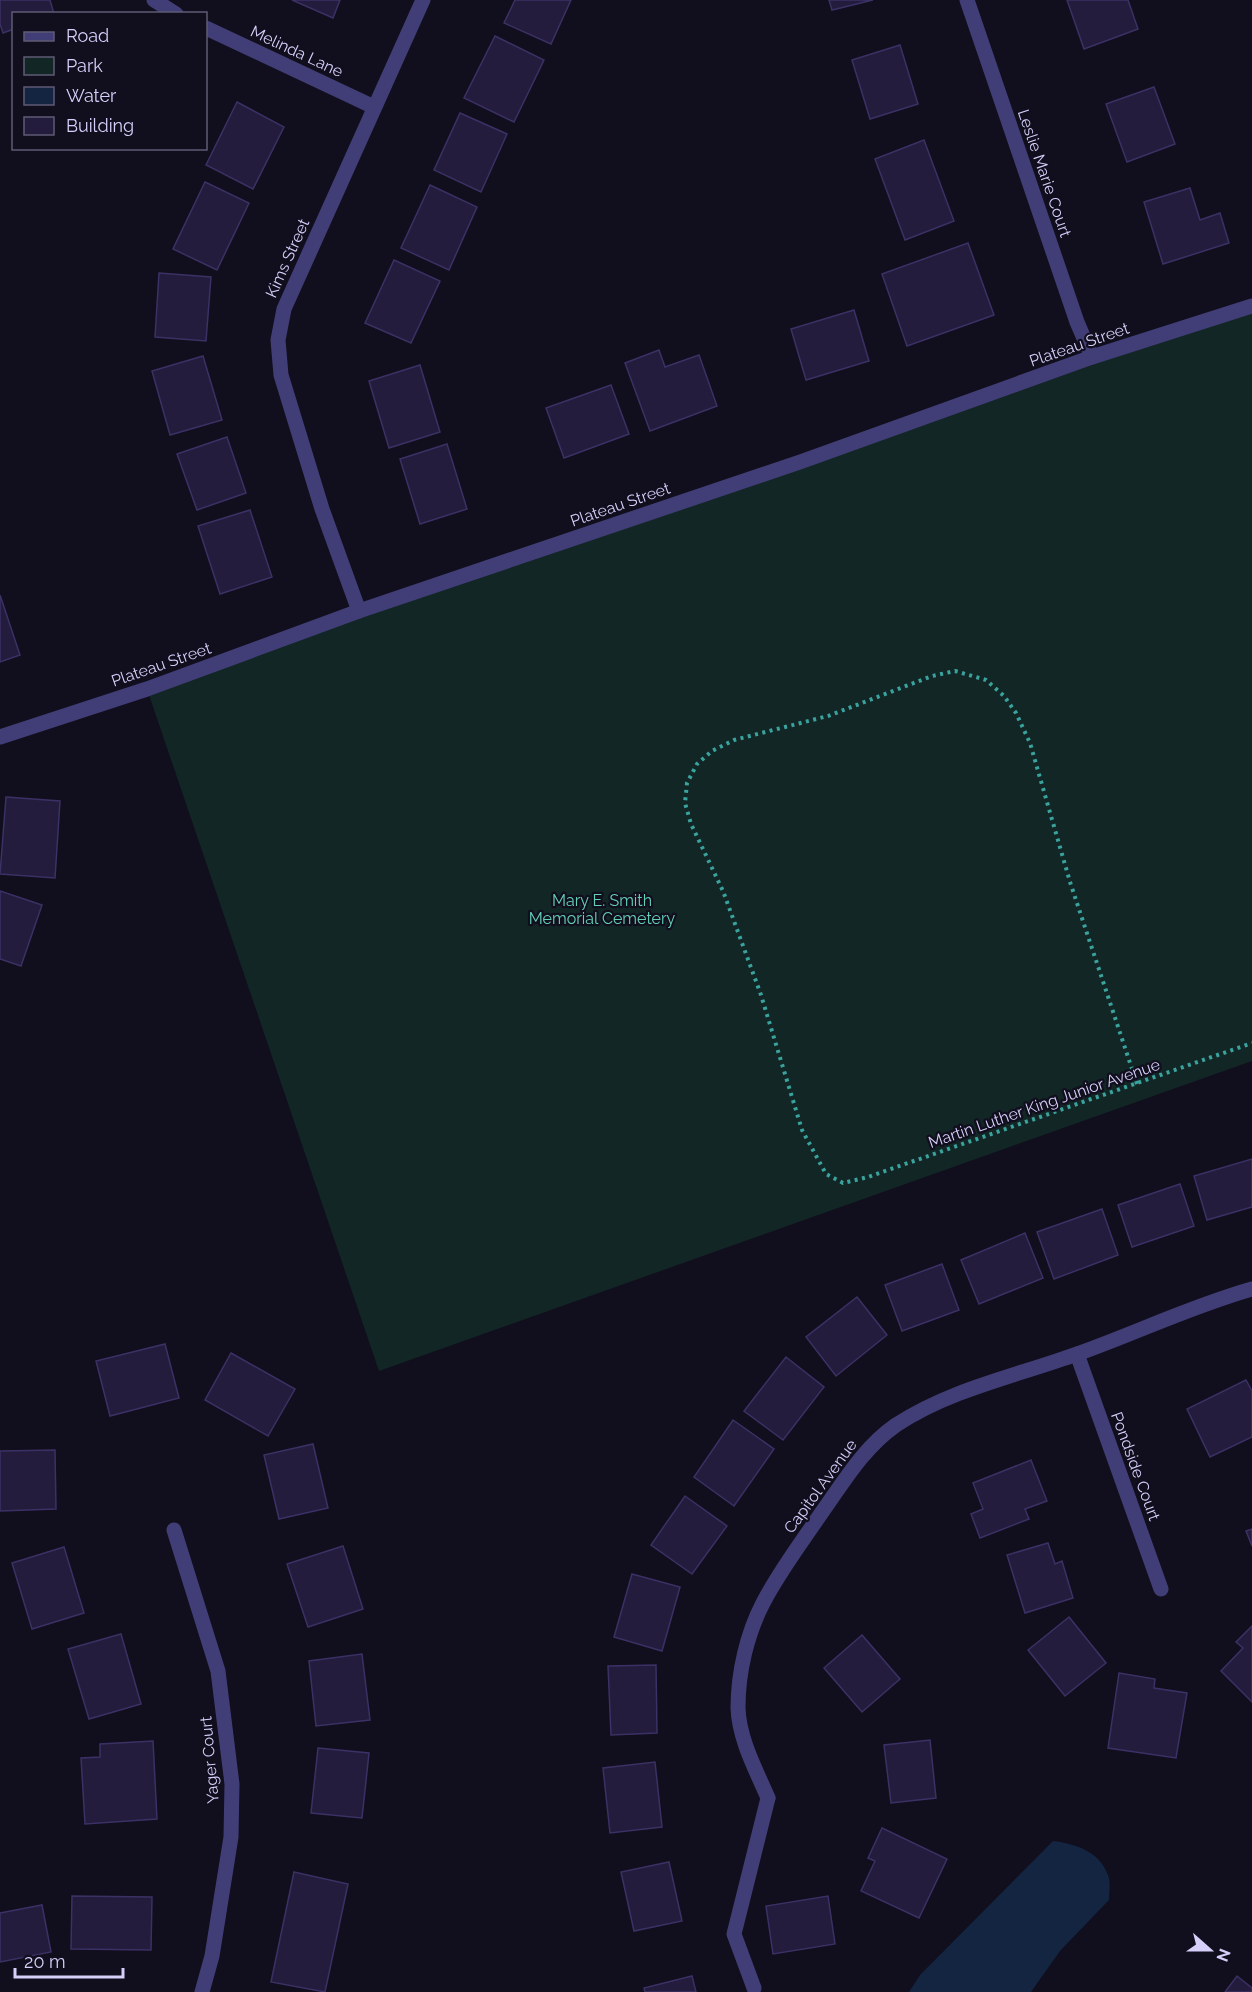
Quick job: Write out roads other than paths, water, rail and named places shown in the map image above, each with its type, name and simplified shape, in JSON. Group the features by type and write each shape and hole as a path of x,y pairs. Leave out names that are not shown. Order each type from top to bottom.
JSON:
{"street":[{"path":"154,0 173,12"},
{"name":"Kims Street","path":"359,611 294,423 281,375 278,340 284,309 423,0"},
{"name":"Leslie Marie Court","path":"967,0 1077,322 1092,357"},
{"name":"Melinda Lane","path":"207,28 374,107"},
{"name":"Plateau Street","path":"0,737 147,689 359,611 800,462 1092,357 1252,306"},
{"name":"Capitol Avenue","path":"754,1988 734,1934 768,1798 744,1739 738,1710 740,1676 746,1646 763,1603 800,1544 866,1450 896,1425 939,1402 993,1380 1077,1354 1140,1328 1252,1289"},
{"name":"Pondside Court","path":"1077,1354 1161,1589"},
{"name":"Yager Court","path":"174,1530 218,1671 232,1784 231,1837 212,1956 202,1992"}],"water":[{"path":"1053,1841 1086,1850 1099,1860 1109,1878 1109,1900 1060,1951 1031,1992 909,1992 920,1975"}],"park label":[{"name":"Mary E. Smith Memorial Cemetery","path":"602,909"}]}
